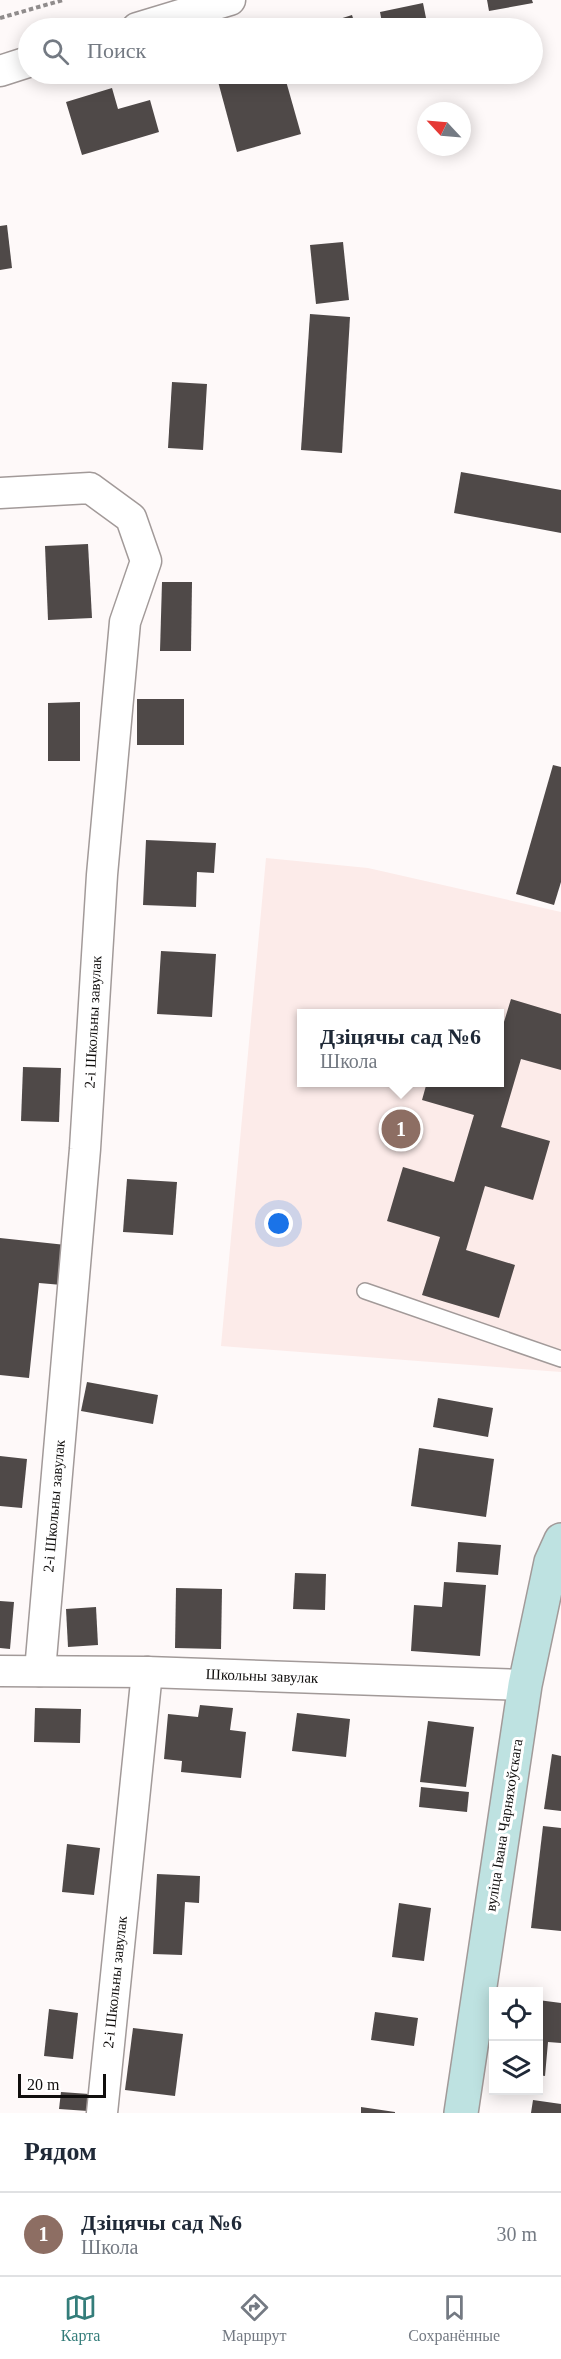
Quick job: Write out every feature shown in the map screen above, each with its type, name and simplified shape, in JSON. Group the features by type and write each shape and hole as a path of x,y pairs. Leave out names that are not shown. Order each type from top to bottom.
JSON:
{"street":[{"path":"170,18 230,0"},
{"path":"0,71 18,65"},
{"name":"2-і Школьны завулак","path":"0,493 90,488 131,518 146,561 125,622 102,875 85,1149 40,1671"},
{"name":"вуліца Івана Чарняхоўскага","path":"461,2113 525,1685 551,1562 561,1540"},
{"name":"Школьны завулак","path":"0,1671 147,1672 525,1685"},
{"name":"2-і Школьны завулак","path":"102,2113 147,1672"}],"lane":[{"path":"365,1291 561,1359"}],"path":[{"path":"0,18 63,0"}],"shaded area":[{"path":"266,858 368,868 561,912 561,1372 221,1346"}],"building":[{"path":"487,0 532,0 533,3 489,11"},
{"path":"423,3 426,18 381,18 380,12"},
{"path":"219,84 287,84 301,134 237,152"},
{"path":"112,88 118,109 150,100 159,132 82,155 66,102"},
{"path":"7,225 12,268 0,270 0,226"},
{"path":"343,242 349,300 316,304 310,245"},
{"path":"310,314 350,317 342,453 301,450"},
{"path":"172,382 207,384 203,450 168,448"},
{"path":"461,472 561,490 561,533 454,513"},
{"path":"88,544 92,618 48,620 45,546"},
{"path":"162,582 192,582 191,651 160,651"},
{"path":"137,699 184,699 184,745 137,745"},
{"path":"80,702 80,761 48,761 48,703"},
{"path":"553,765 561,767 561,882 554,905 516,894"},
{"path":"146,840 216,843 214,873 197,872 196,907 143,905"},
{"path":"161,951 216,954 212,1017 157,1014"},
{"path":"511,999 561,1014 561,1070 521,1059 501,1127 550,1141 533,1200 485,1186 466,1250 515,1265 499,1318 422,1295 440,1237 387,1221 403,1167 454,1182 474,1115 422,1100 426,1087 504,1087 504,1022"},
{"path":"23,1067 61,1068 59,1122 21,1121"},
{"path":"127,1179 177,1182 173,1235 123,1232"},
{"path":"0,1238 66,1245 62,1285 39,1283 29,1378 0,1375"},
{"path":"87,1382 158,1395 153,1424 81,1411"},
{"path":"438,1398 493,1408 488,1437 433,1427"},
{"path":"419,1448 494,1459 486,1517 411,1506"},
{"path":"0,1456 27,1459 22,1508 0,1506"},
{"path":"458,1542 501,1545 498,1575 456,1572"},
{"path":"295,1573 326,1574 325,1610 293,1609"},
{"path":"444,1582 486,1585 480,1656 411,1651 414,1605 442,1607"},
{"path":"176,1588 222,1589 221,1649 175,1648"},
{"path":"0,1601 14,1602 10,1649 0,1648"},
{"path":"96,1607 98,1645 68,1647 66,1609"},
{"path":"200,1705 233,1708 230,1730 246,1732 241,1778 181,1772 182,1761 164,1759 168,1714 198,1717"},
{"path":"35,1708 81,1709 80,1743 34,1742"},
{"path":"297,1713 350,1719 346,1757 292,1751"},
{"path":"428,1721 474,1727 466,1787 420,1782"},
{"path":"552,1754 561,1756 561,1811 544,1809"},
{"path":"421,1787 469,1792 467,1812 419,1807"},
{"path":"543,1826 561,1828 561,1931 531,1928"},
{"path":"67,1844 100,1848 94,1895 62,1892"},
{"path":"157,1874 200,1876 199,1903 185,1902 182,1955 153,1954"},
{"path":"399,1903 431,1908 424,1961 392,1957"},
{"path":"543,2001 561,2003 561,2043 548,2042 545,2076 543,2076"},
{"path":"49,2009 78,2013 73,2059 44,2056"},
{"path":"375,2012 418,2018 414,2046 371,2040"},
{"path":"133,2028 183,2034 175,2096 125,2090"},
{"path":"61,2092 89,2094 88,2111 59,2109"},
{"path":"533,2100 561,2104 561,2113 531,2113"},
{"path":"361,2107 395,2112 395,2113 361,2113"}],"place":[{"name":"Дзіцячы сад №6","path":"401,1129"}]}
